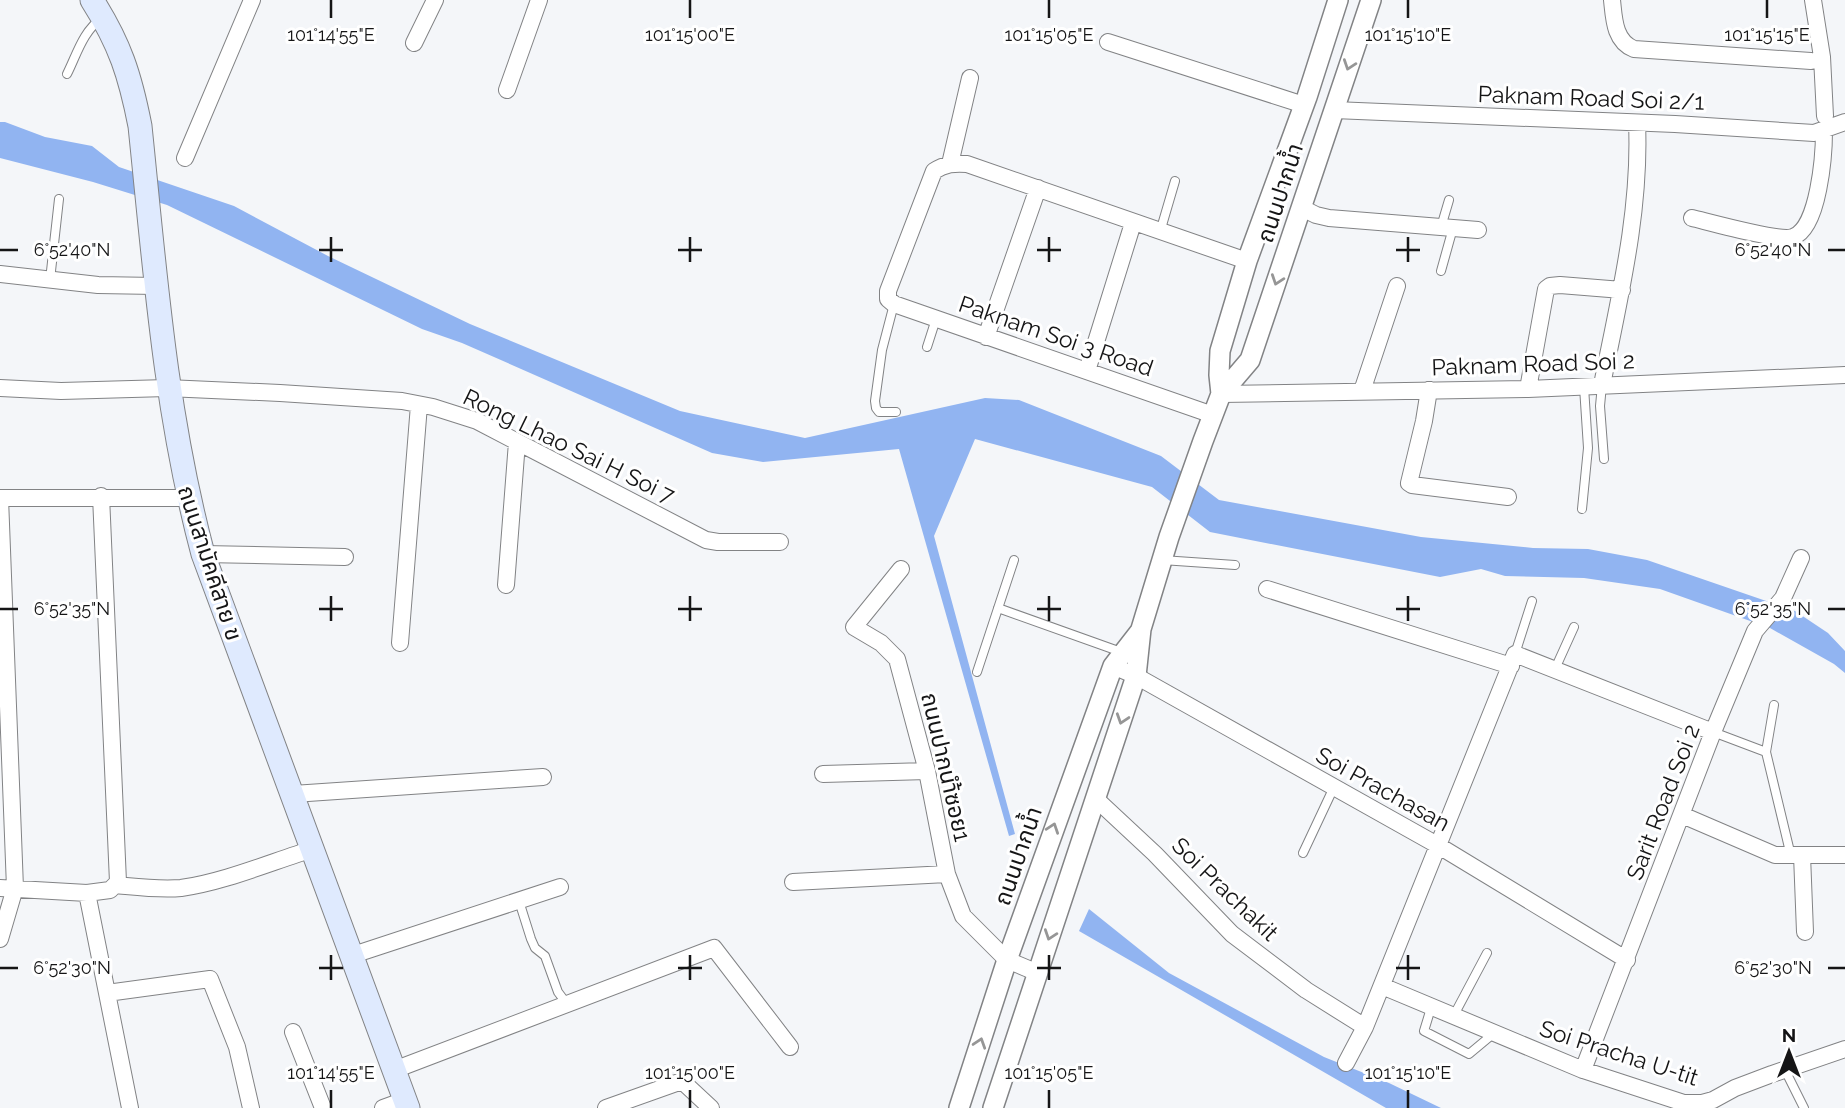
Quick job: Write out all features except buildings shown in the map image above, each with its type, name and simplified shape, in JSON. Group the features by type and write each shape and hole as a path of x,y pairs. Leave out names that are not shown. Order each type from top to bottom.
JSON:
{"main road":[{"name":"ถนนสามัคคีสาย ข","path":"98,9 117,41 132,87 143,160 167,388 188,498 203,554 407,1104"}],"street":[{"path":"185,158 252,0"},
{"path":"414,43 435,0"},
{"path":"507,90 539,0"},
{"name":"ถนนปากน้ำ","path":"1221,394 1220,351 1247,261 1304,105 1338,0"},
{"name":"ถนนปากน้ำ","path":"959,1108 1007,960 1141,629 1169,537 1221,394 1250,360 1371,0"},
{"path":"1612,0 1614,22 1620,37 1627,46 1634,49 1811,61"},
{"path":"1692,218 1768,235 1794,237 1801,231 1818,192 1825,124 1822,57 1813,0"},
{"path":"1108,42 1304,105"},
{"path":"950,164 970,78"},
{"name":"Paknam Road Soi 2/1","path":"1334,110 1637,122 1814,133 1825,124 1845,121"},
{"path":"1602,386 1622,290 1633,208 1637,122"},
{"path":"891,300 933,171 944,164 967,164 1247,261"},
{"path":"986,337 1038,188"},
{"path":"1302,208 1329,218 1478,230"},
{"path":"1087,371 1133,223"},
{"path":"0,274 98,285 156,286"},
{"path":"1528,389 1546,289 1560,285 1622,290"},
{"path":"1362,391 1396,286"},
{"name":"Paknam Soi 3 Road","path":"891,300 986,337 1213,415"},
{"name":"Paknam Road Soi 2","path":"1221,394 1528,389 1845,375"},
{"name":"Rong Lhao Sai H Soi 7","path":"0,388 61,391 167,388 334,396 451,411 477,421 706,540 779,542"},
{"path":"1429,390 1409,483 1508,497"},
{"path":"400,643 419,405"},
{"path":"506,585 517,442"},
{"path":"8,888 86,893 110,890 118,879 101,496"},
{"path":"0,939 8,888 0,498 188,498"},
{"path":"203,554 345,557"},
{"name":"Sarit Road Soi 2","path":"1583,1070 1713,732 1755,631 1783,598 1801,558"},
{"name":"ถนนปากนำ้ซอย1","path":"901,569 855,627 881,643 897,659 927,771 947,874 964,916 1007,960 1038,973"},
{"path":"1267,589 1513,660 1555,669 1713,732"},
{"path":"1346,1063 1382,986 1513,660"},
{"name":"ถนนปากน้ำ","path":"993,1108 1096,799 1127,663"},
{"name":"Soi Prachasan","path":"1127,663 1627,960"},
{"path":"823,774 927,771"},
{"path":"293,794 543,777"},
{"name":"Soi Prachakit","path":"1096,799 1156,854 1233,934 1306,990 1365,1027"},
{"path":"1682,816 1775,855 1845,855"},
{"path":"116,885 181,888 216,880 313,849"},
{"path":"1796,855 1805,932"},
{"path":"793,882 947,874"},
{"path":"353,955 560,887"},
{"path":"86,893 130,1108"},
{"path":"394,1070 714,948 790,1047"},
{"path":"107,993 210,979 237,1047 251,1108"},
{"name":"Soi Pracha U-tit","path":"1382,986 1583,1070 1684,1103 1702,1106 1735,1088 1845,1049"},
{"path":"293,1032 323,1108"},
{"path":"606,1108 630,1104 682,1081 711,1108"},
{"path":"383,1108 407,1104"}],"lane":[{"path":"67,74 98,9"},
{"path":"1160,232 1175,181"},
{"path":"50,280 59,199"},
{"path":"1441,271 1449,200"},
{"path":"891,300 875,401 879,412 896,412"},
{"path":"927,347 936,319"},
{"path":"1582,509 1588,448 1584,386"},
{"path":"1602,386 1600,406 1604,459"},
{"path":"977,672 1014,560"},
{"path":"1162,560 1235,565"},
{"path":"1513,660 1532,601"},
{"path":"998,608 1127,663"},
{"path":"1555,669 1574,627"},
{"path":"1774,705 1766,752 1796,855"},
{"path":"1713,732 1766,752"},
{"path":"1303,853 1334,787"},
{"path":"519,900 535,948 545,956 558,992 567,1004"},
{"path":"1453,1017 1487,953"},
{"path":"1431,1008 1424,1031 1469,1054 1493,1034"},
{"path":"1785,1070 1804,1108"}],"shaded area":[{"path":"0,122 45,137 92,146 119,167 234,206 328,256 470,324 680,411 805,438 985,398 1019,400 1161,456 1219,500 1421,537 1533,548 1588,549 1647,560 1795,611 1828,633 1845,651 1845,673 1770,628 1660,589 1584,578 1505,576 1481,569 1440,577 1210,532 1152,487 975,439 934,536 1015,834 1009,836 899,449 763,462 712,453 462,343 422,329 167,205 0,158"},
{"path":"1089,909 1169,973 1324,1057 1389,1083 1441,1108 1386,1108 1079,931"}]}
